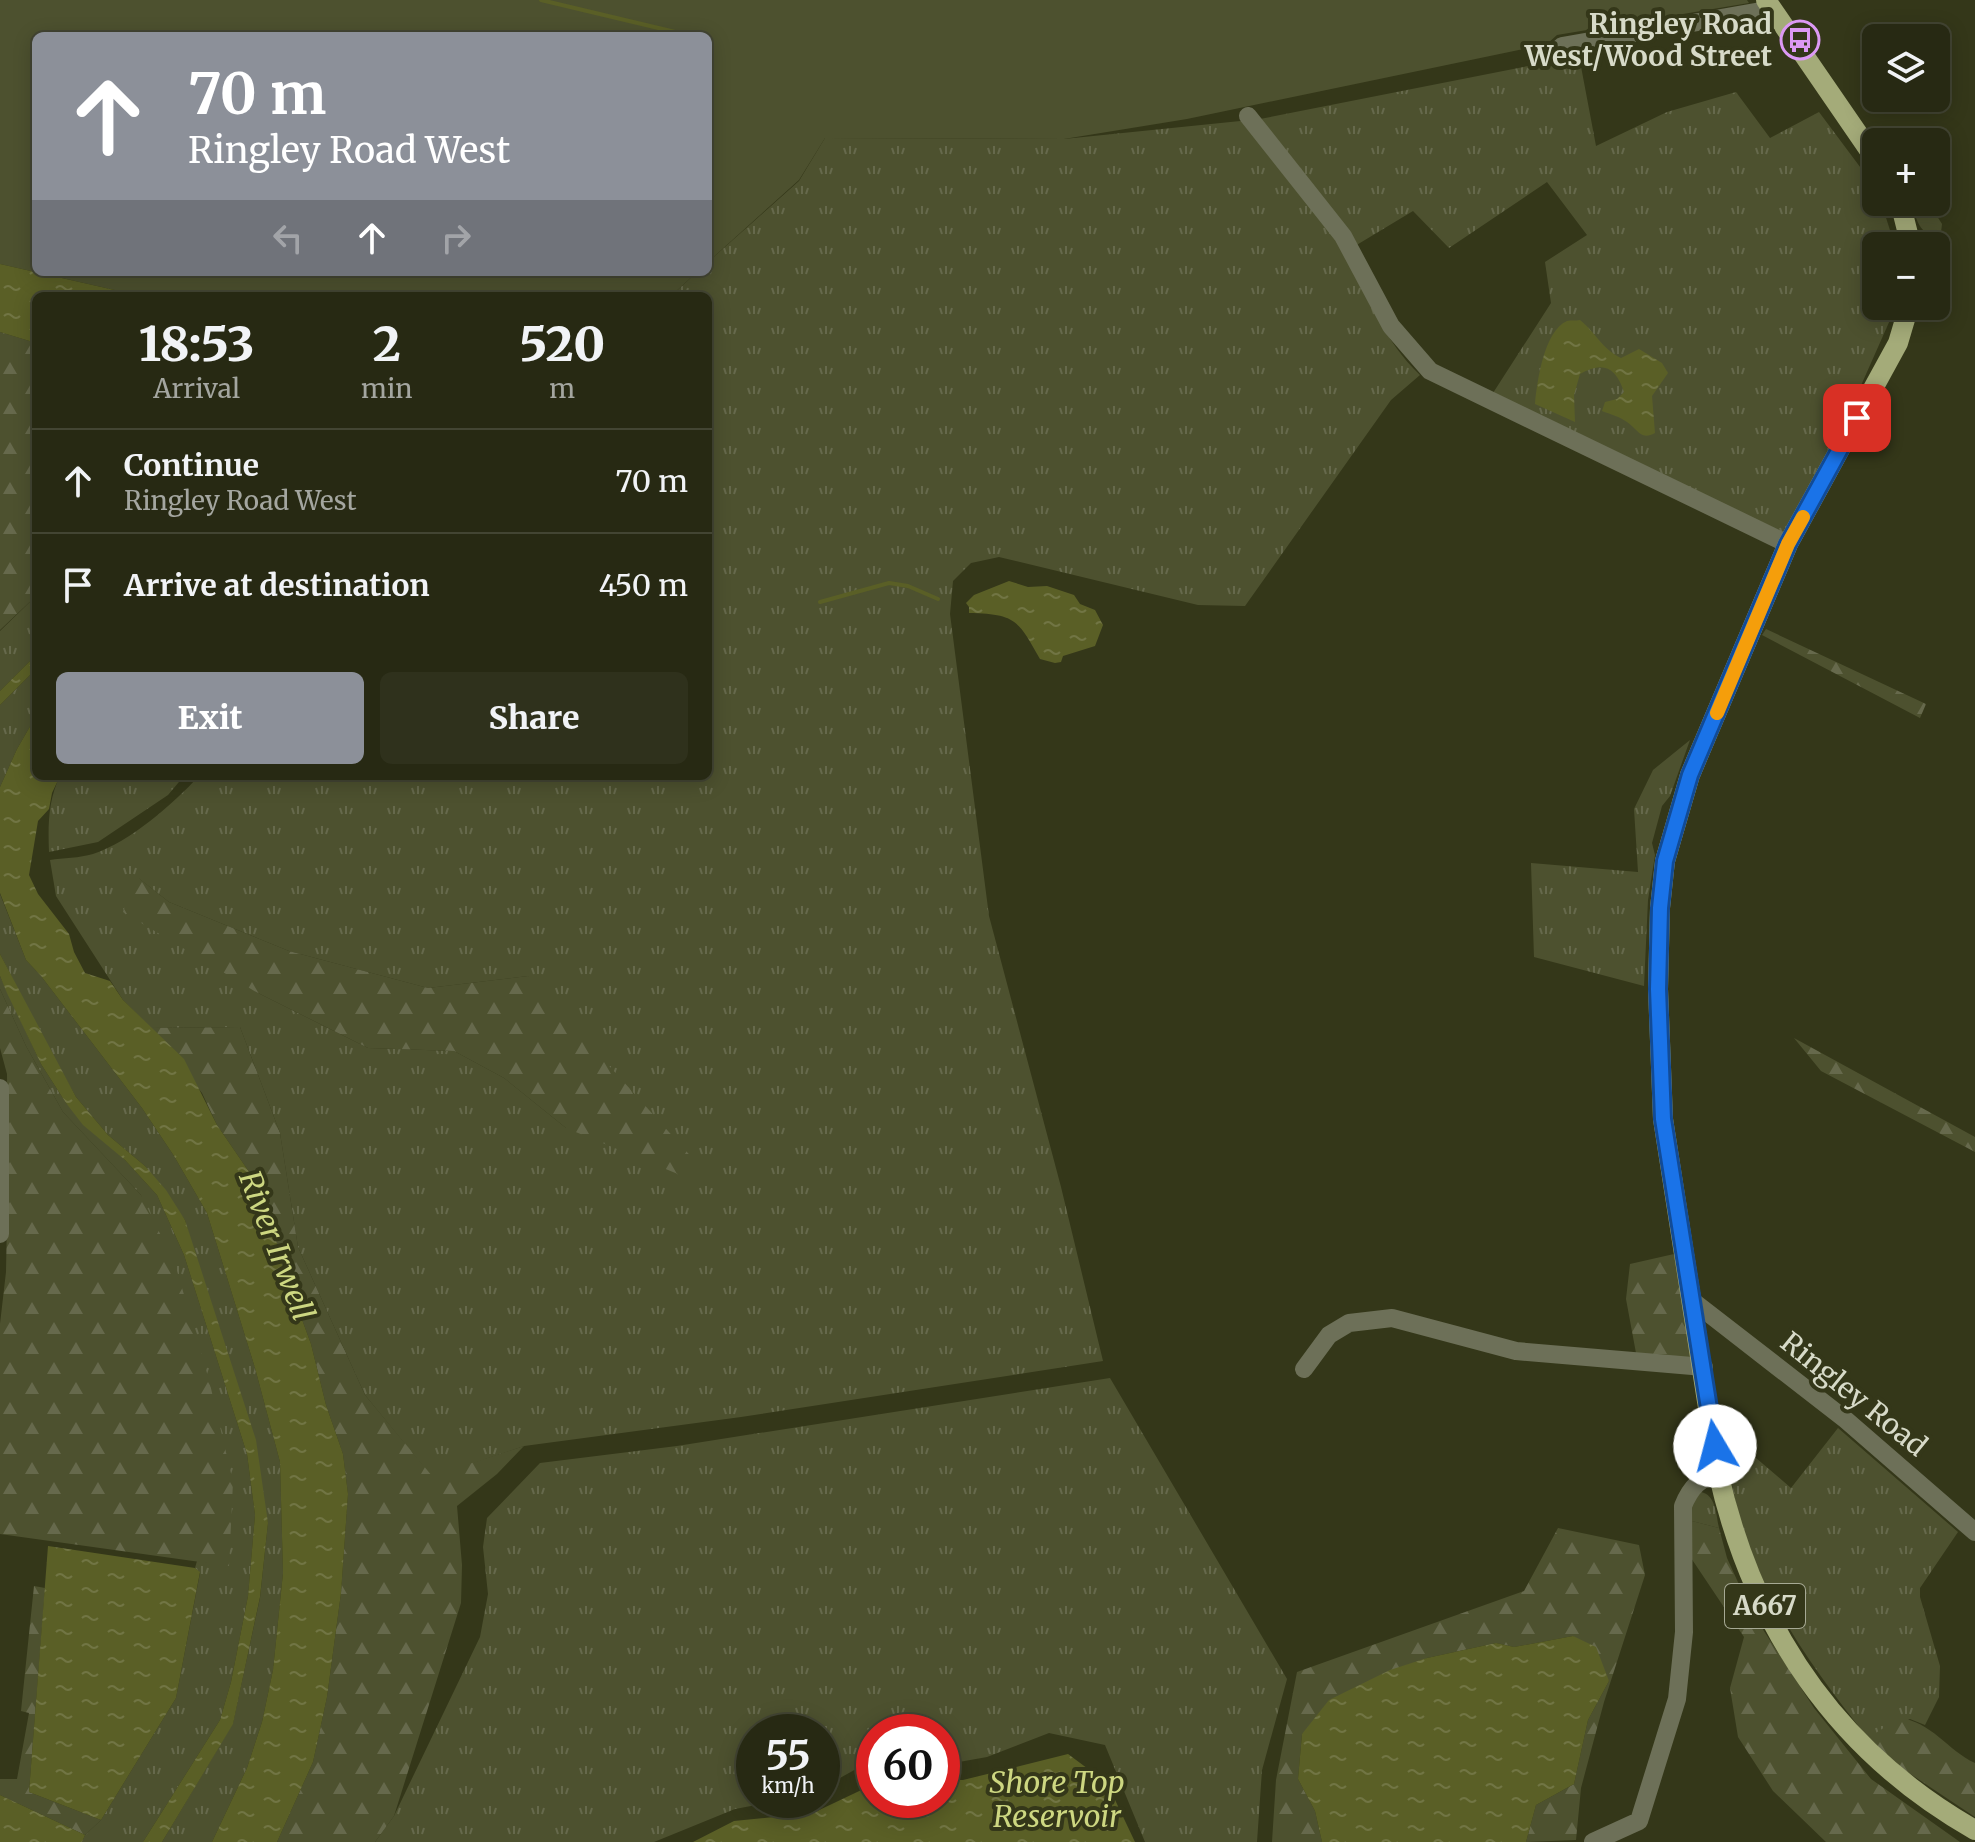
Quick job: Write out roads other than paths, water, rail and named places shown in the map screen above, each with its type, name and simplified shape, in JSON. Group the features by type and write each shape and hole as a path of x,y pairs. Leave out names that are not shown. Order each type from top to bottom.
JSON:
{"main road":[{"path":"1769,4 1862,140"},
{"name":"A667","path":"1905,320 1898,343 1788,544 1690,775 1676,817 1663,877 1660,908 1658,989 1662,1103 1718,1472 1733,1530 1774,1626 1830,1711 1860,1745 1934,1807 1975,1830"}],"street":[{"path":"1562,46 1769,4"},
{"path":"1248,116 1343,236 1391,326 1430,371 1788,544"},
{"path":"0,1088 0,1234"},
{"name":"Ringley Road","path":"1694,1302 1846,1420 1975,1532"},
{"path":"1304,1369 1329,1335 1349,1323 1392,1318 1516,1351 1704,1367"},
{"path":"1593,1842 1639,1821 1677,1699 1684,1632 1683,1506 1688,1492 1700,1479 1718,1472"}],"water":[{"path":"0,264 32,271 32,276 53,276 123,292 32,292 32,342 0,332"},
{"path":"1580,320 1621,358 1639,349 1662,363 1668,373 1652,396 1655,433 1642,435 1624,420 1602,411 1605,402 1617,399 1624,392 1613,372 1602,367 1580,374 1574,395 1575,422 1535,404 1547,346 1559,327 1567,321"},
{"path":"1009,581 1028,587 1047,586 1074,595 1080,604 1095,610 1103,625 1095,646 1063,656 1061,662 1055,663 1040,659 1014,622 997,615 969,613 966,603 974,595"},
{"path":"32,659 32,673 0,705 0,691"},
{"name":"River Irwell","path":"32,723 32,780 58,780 49,809 38,821 29,875 38,894 69,934 85,973 110,981 123,1000 184,1059 217,1125 267,1198 281,1262 311,1344 326,1405 343,1454 348,1494 341,1593 327,1697 313,1762 277,1842 212,1842 247,1768 262,1722 273,1670 283,1573 280,1462 255,1368 207,1213 142,1108 26,960 0,893 0,787"},
{"path":"0,954 76,1097 108,1135 145,1166 166,1190 185,1220 256,1440 268,1523 260,1597 233,1724 162,1842 143,1842 220,1720 231,1682 248,1596 255,1515 247,1454 184,1255 157,1195 125,1160 83,1125 66,1103 41,1064 7,993 0,976"},
{"path":"48,1546 195,1568 200,1572 176,1698 101,1820 29,1792"},
{"path":"1573,1636 1596,1647 1609,1681 1588,1720 1574,1784 1536,1805 1526,1842 1322,1842 1315,1811 1298,1779 1302,1734 1329,1700 1390,1670 1427,1658 1496,1643 1514,1647"},
{"name":"Shore Top Reservoir","path":"1068,1754 1107,1783 1135,1842 693,1842 734,1821 840,1818 840,1800 856,1793 856,1818 960,1818 960,1780"},
{"path":"0,1795 85,1835 82,1842 0,1842"}],"waterway":[{"path":"541,0 675,32"},
{"path":"820,602 889,583 908,586 938,599"}],"place":[{"name":"Ringley Road West/Wood Street","path":"1800,40"}]}
